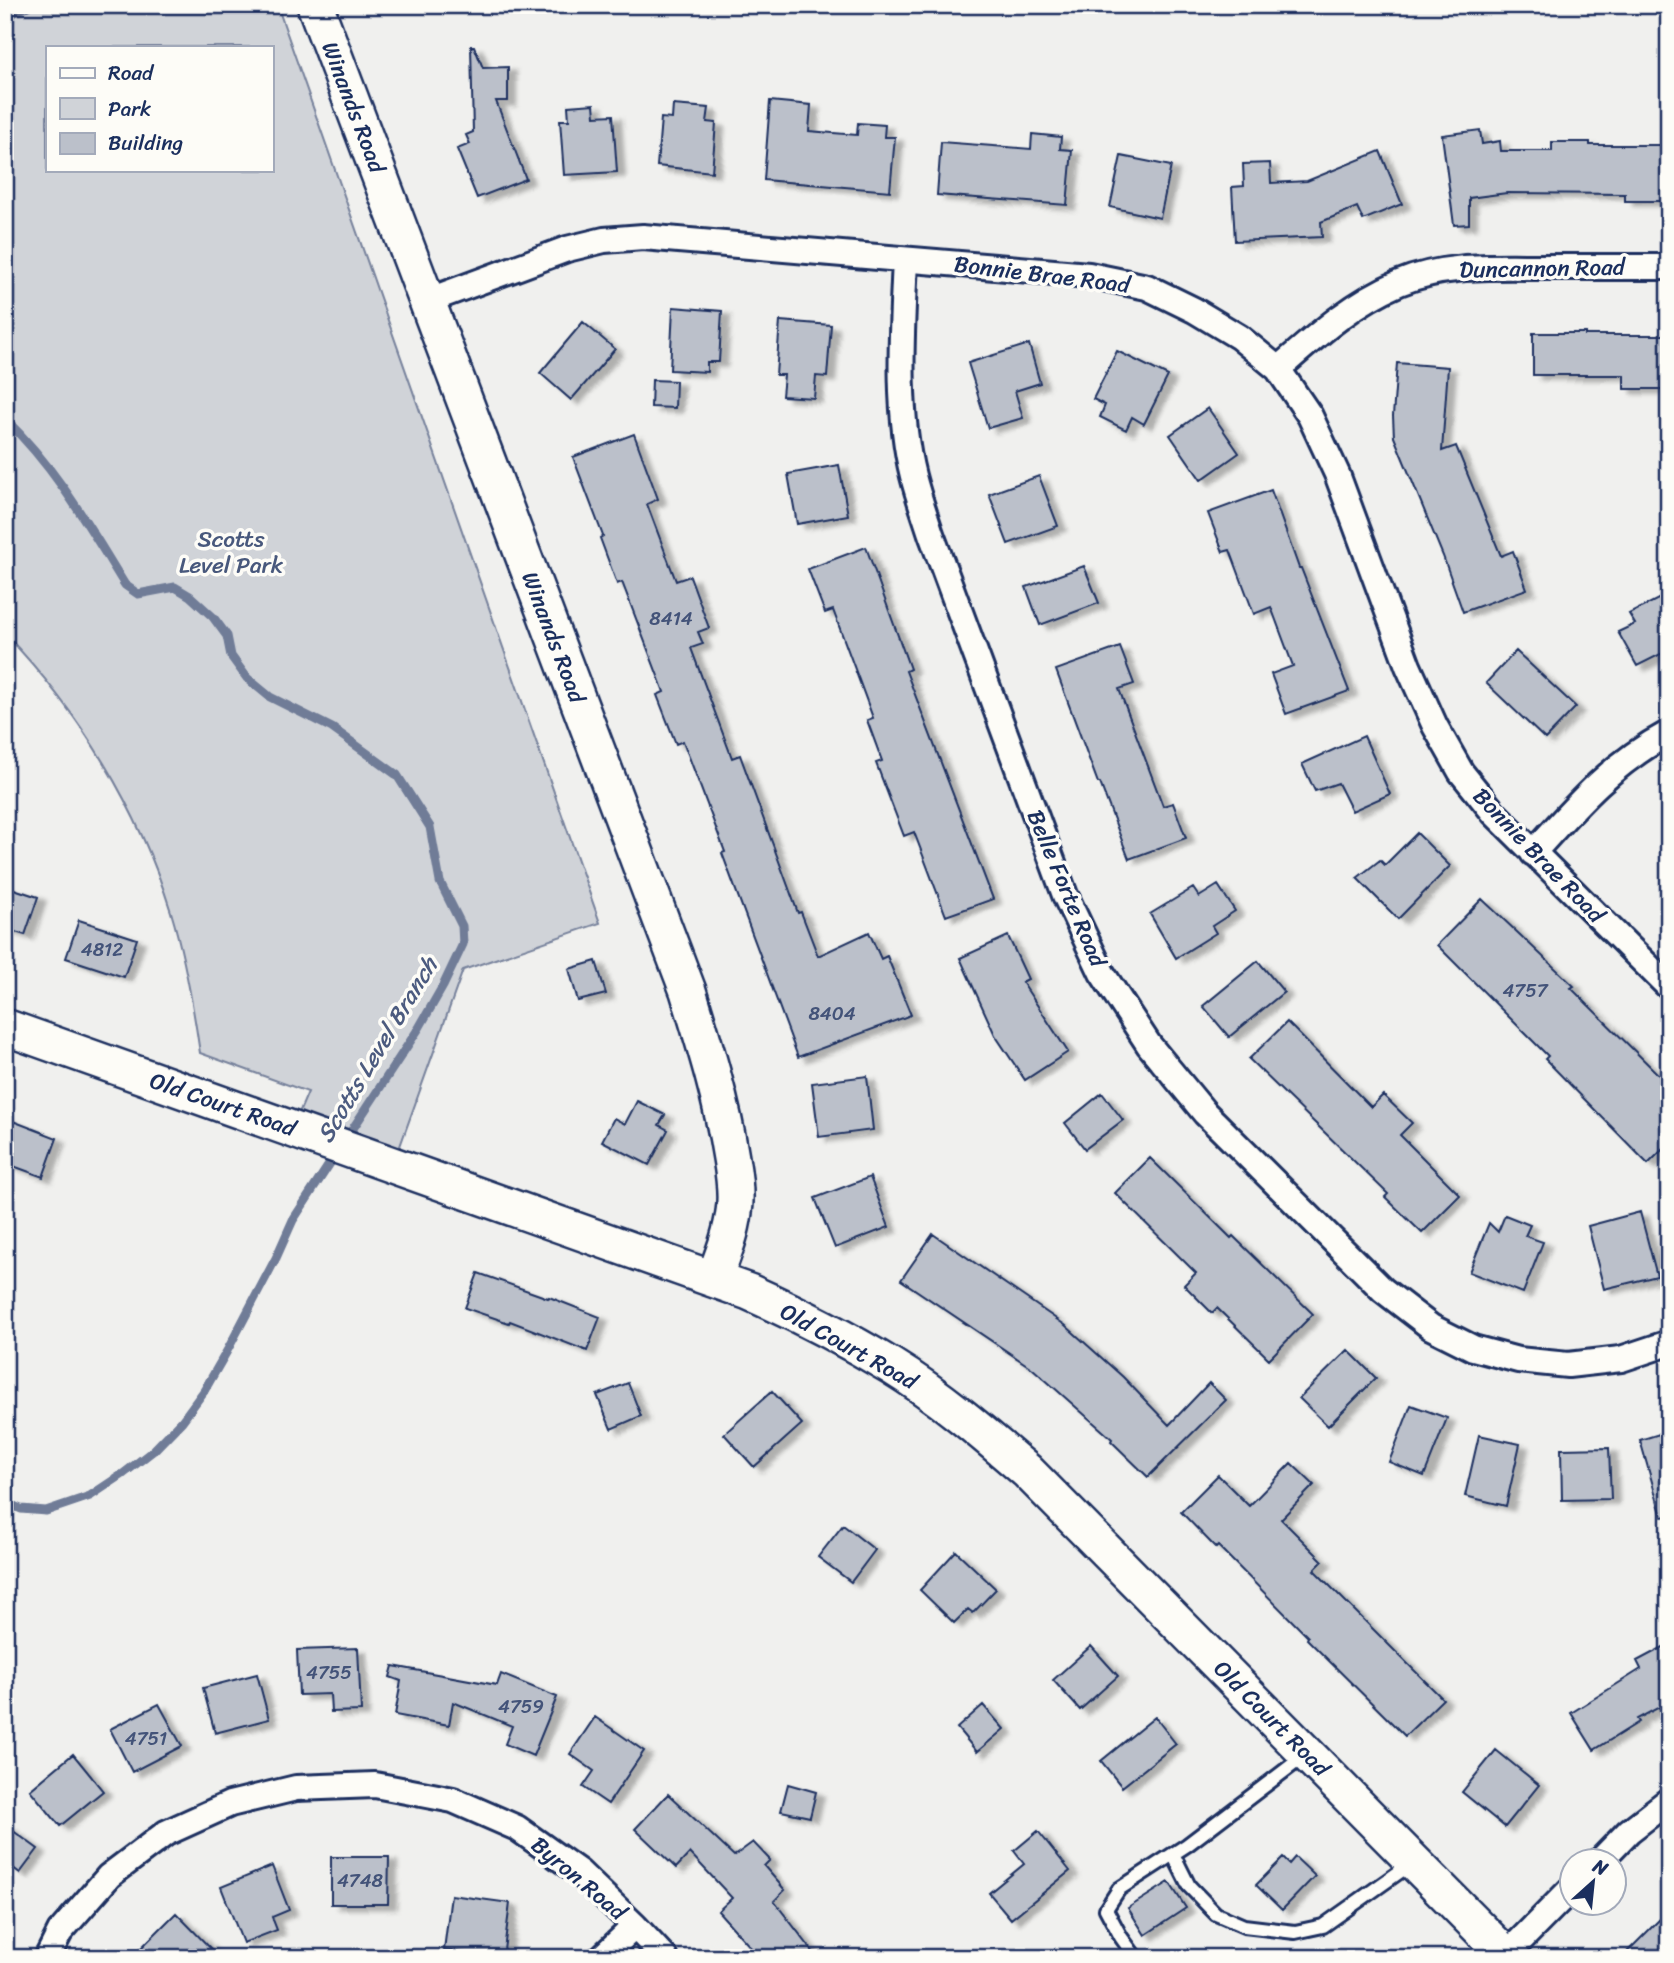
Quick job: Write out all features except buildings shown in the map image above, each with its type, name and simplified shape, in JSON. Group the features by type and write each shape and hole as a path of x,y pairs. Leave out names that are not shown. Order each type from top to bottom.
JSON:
{"main road":[{"name":"Winands Road","path":"315,5 688,991 709,1058 727,1131 735,1210 727,1247 714,1279"},
{"name":"Old Court Road","path":"5,1027 714,1279 804,1317 848,1340 904,1375 986,1436 1027,1471 1507,1956"}],"street":[{"name":"Bonnie Brae Road","path":"427,301 567,249 604,240 643,237 1089,275 1147,287 1194,310 1239,337 1278,369 1310,416 1337,474 1408,666 1435,726 1461,772 1494,813 1669,987"},
{"name":"Belle Forte Road","path":"905,260 902,349 904,414 913,475 931,534 1065,895 1102,973 1149,1045 1205,1113 1383,1290 1431,1327 1473,1348 1518,1360 1568,1365 1621,1359 1669,1343"},
{"name":"Duncannon Road","path":"1278,369 1334,320 1367,299 1400,282 1436,271 1476,267 1669,267"},
{"path":"1534,853 1583,797 1617,766 1669,733"},
{"name":"Byron Road","path":"47,1958 60,1932 109,1876 166,1833 230,1804 296,1788 374,1785 453,1800 517,1828 579,1872 665,1958"},
{"path":"1612,1848 1669,1800"},
{"path":"1507,1956 1558,1903"},
{"path":"601,1958 635,1926"}],"lane":[{"path":"1136,1958 1106,1909 1119,1888 1173,1854 1307,1753"},
{"path":"1173,1854 1189,1886 1216,1913 1244,1926 1295,1932 1323,1926 1414,1862"}],"green space":[{"name":"Scotts Level Park","path":"5,5 277,5 600,923 463,970 399,1149 299,1113 308,1092 200,1053 176,929 142,836 124,799 82,729 5,634"}],"waterway":[{"path":"5,17 30,5"},
{"name":"Scotts Level Branch","path":"5,419 56,477 125,585 138,594 175,587 190,596 213,617 227,636 231,656 247,678 270,697 332,728 397,775 430,827 440,882 462,926 463,944 419,1028 346,1139"},
{"name":"Scotts Level Branch","path":"5,1502 21,1509 46,1511 90,1496 154,1450 182,1421 204,1391 227,1351 293,1220 336,1154"}]}
